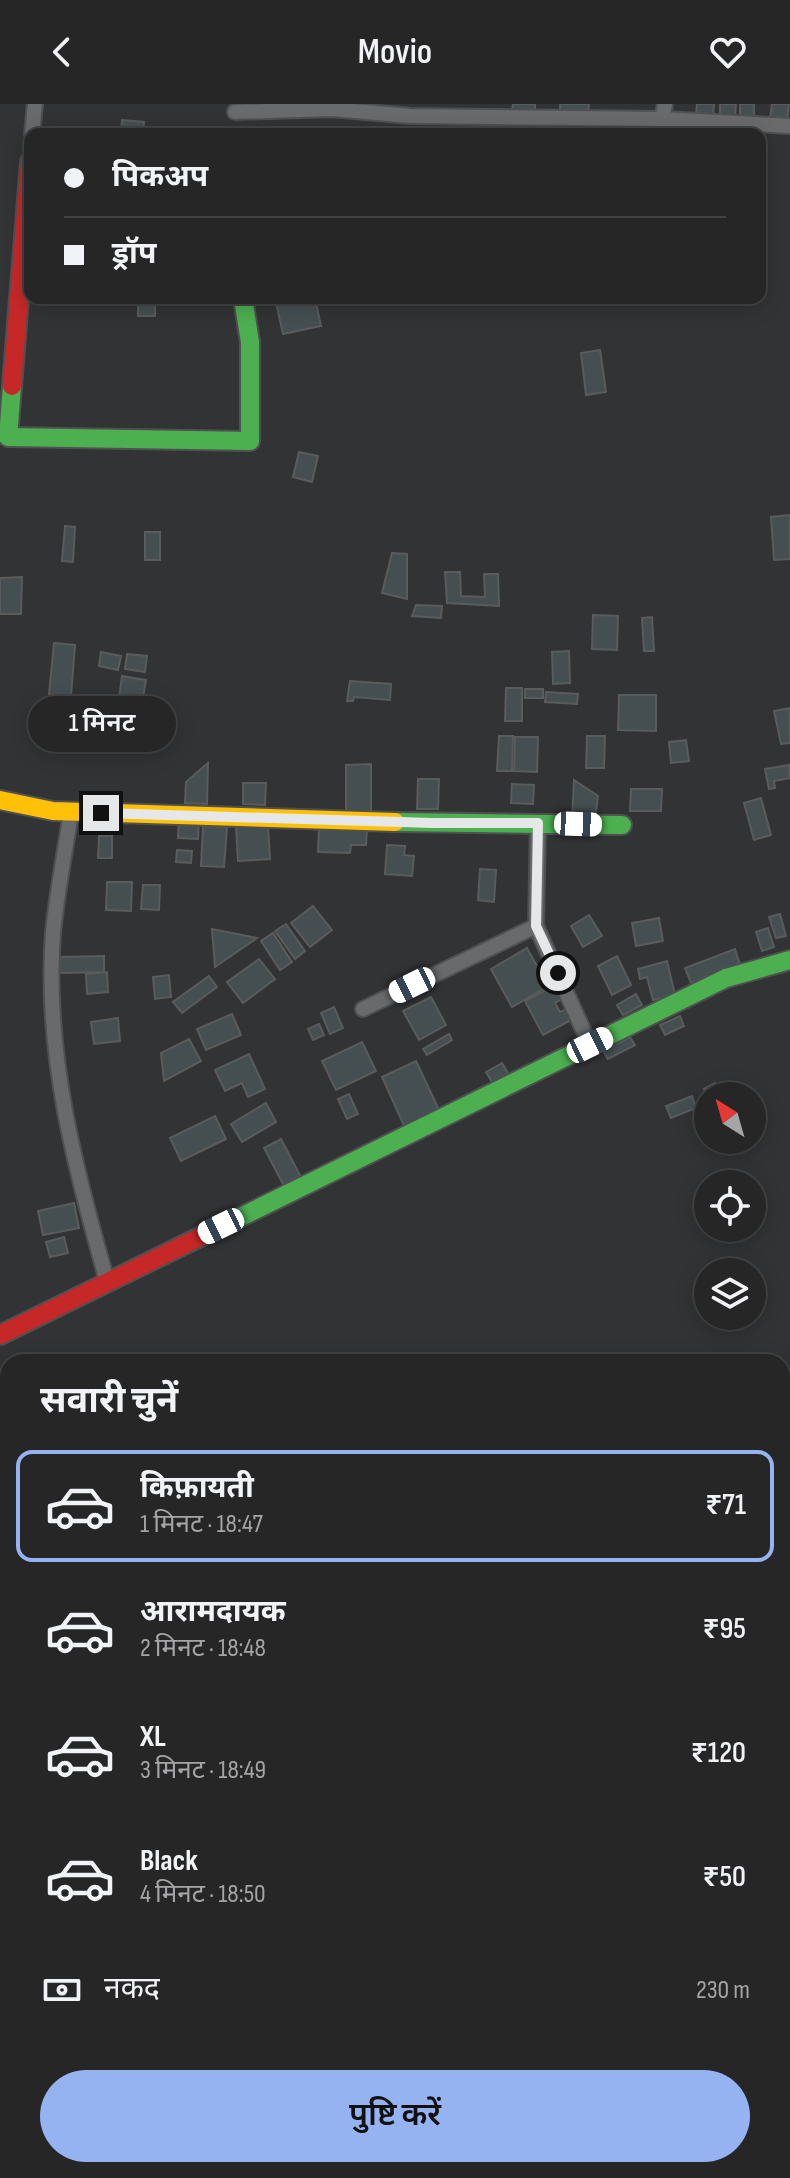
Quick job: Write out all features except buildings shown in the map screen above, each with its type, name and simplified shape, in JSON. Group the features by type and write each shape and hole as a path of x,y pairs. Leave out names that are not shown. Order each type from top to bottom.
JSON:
{"street":[{"path":"33,128 35,104"},
{"path":"235,112 332,109 664,111 790,126"},
{"path":"24,237 8,437 250,441 250,342 244,304"},
{"path":"0,800 71,812 432,823 622,825"},
{"path":"71,812 53,933 52,994 57,1063 82,1195 107,1281"},
{"path":"538,823 536,926 590,1045"},
{"path":"363,1009 536,926"},
{"path":"0,1335 726,978 790,960"}],"traffic: fast":[{"path":"12,386 8,437 250,441 250,342 244,304"},
{"path":"395,822 622,825"},
{"path":"202,1236 726,978 790,960"}],"traffic: slow":[{"path":"0,800 53,811 395,822"}],"traffic: jam":[{"path":"12,386 24,237"},
{"path":"0,1335 202,1236"}],"route":[{"path":"101,813 432,823 538,823 536,926 558,973"}]}
